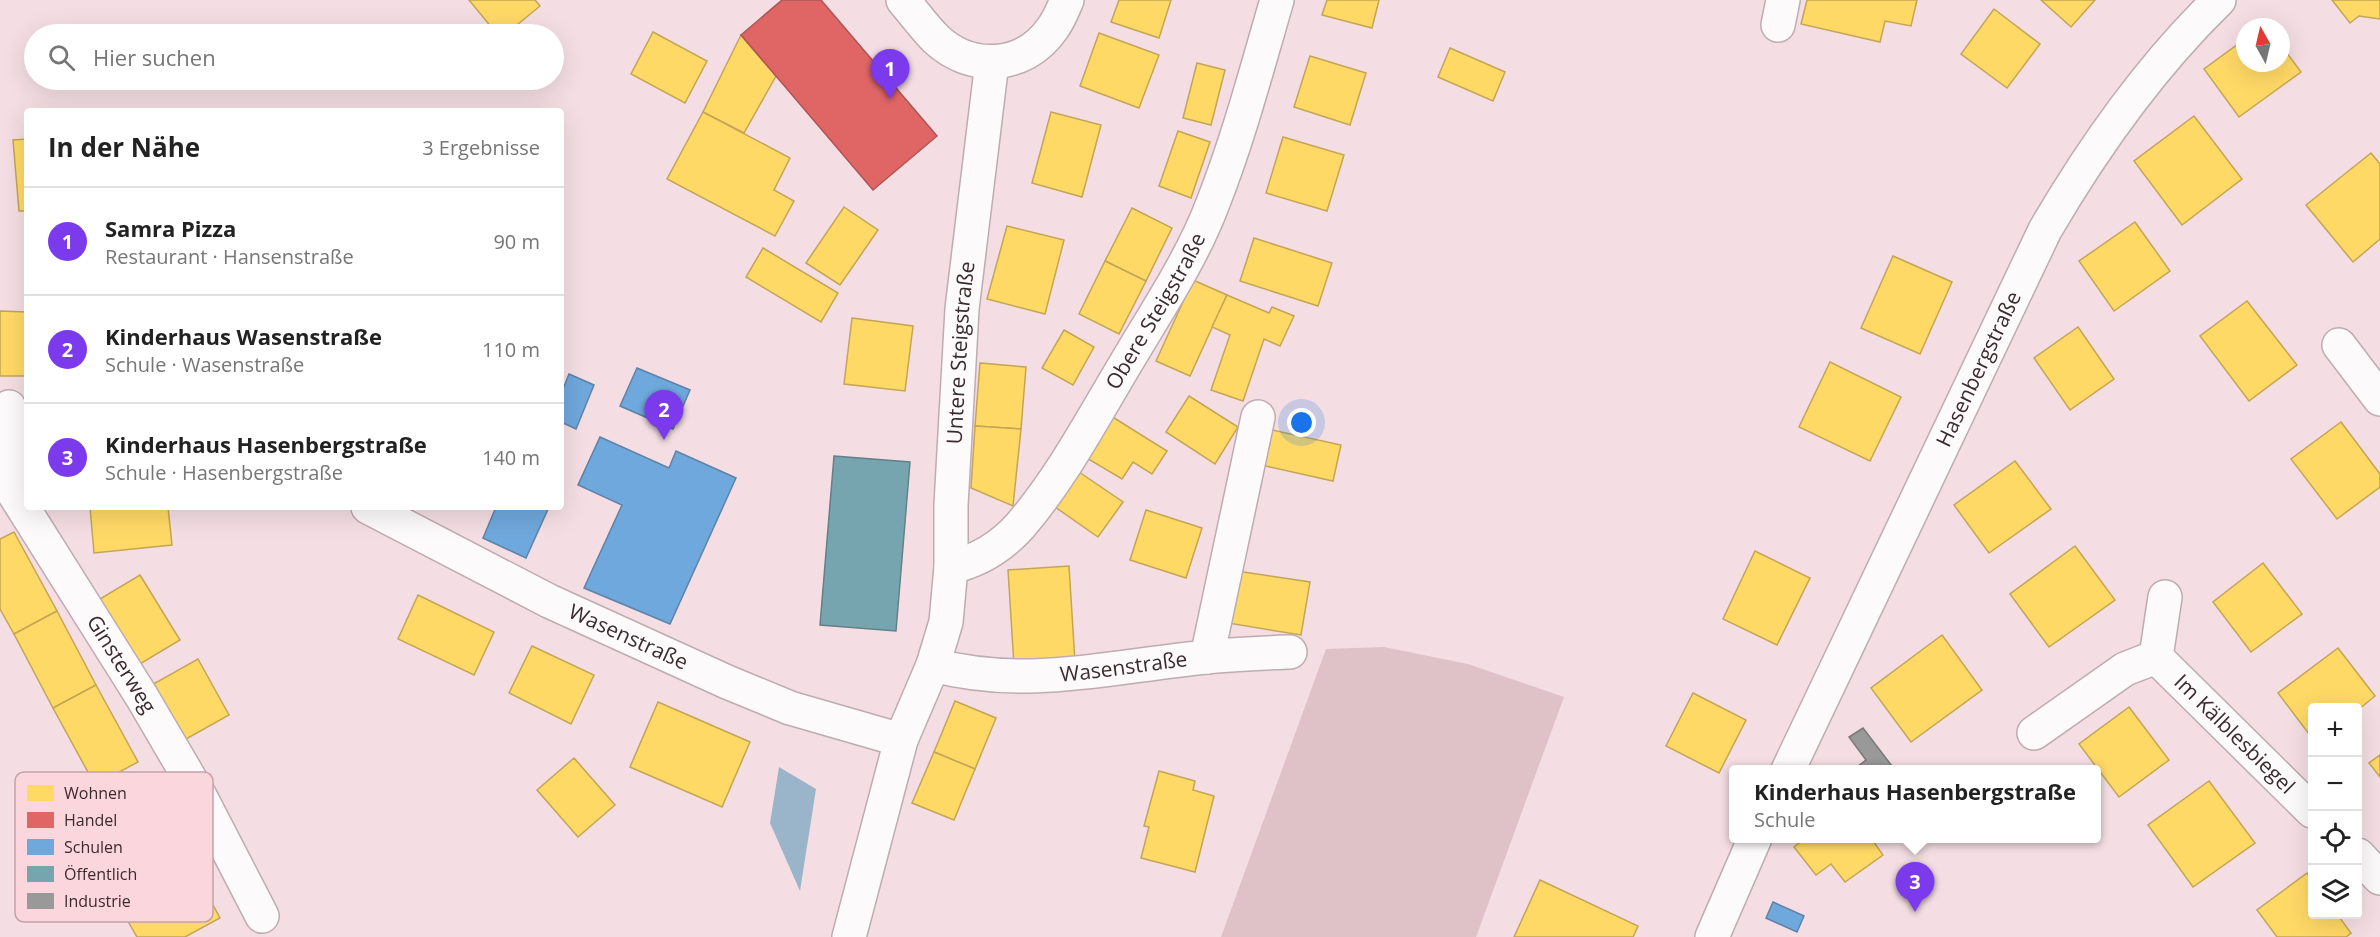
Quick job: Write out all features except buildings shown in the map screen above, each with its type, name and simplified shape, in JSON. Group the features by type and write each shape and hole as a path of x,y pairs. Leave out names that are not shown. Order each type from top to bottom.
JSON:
{"street":[{"path":"903,0 936,39 952,51 969,60 992,62 1018,58 1036,44 1052,29 1067,0"},
{"name":"Obere Steigstraße","path":"951,567 972,562 992,551 1019,527 1058,473 1139,341 1197,238 1212,205 1239,128 1277,0"},
{"name":"Hasenbergstraße","path":"1790,765 2044,230 2086,159 2136,90 2219,0"},
{"name":"Untere Steigstraße","path":"849,937 901,740 933,665 946,622 951,567 951,494 962,309 992,62"},
{"path":"2338,345 2380,399"},
{"name":"Ginsterweg","path":"12,408 8,495 186,772"},
{"name":"Wasenstraße","path":"1207,657 1258,417"},
{"name":"Wasenstraße","path":"374,510 549,601 727,682 790,708 901,740"},
{"name":"Im Kälblesbiegel","path":"2156,657 2165,597"},
{"name":"Wasenstraße","path":"933,665 970,675 1050,676 1106,672 1207,657 1290,652"},
{"name":"Im Kälblesbiegel","path":"2034,733 2125,669 2156,657"},
{"name":"Im Kälblesbiegel","path":"2156,657 2308,806"},
{"name":"Ginsterweg","path":"213,823 262,916"},
{"path":"1712,937 1753,843"},
{"path":"2362,859 2380,878"}],"shaded area":[{"path":"1384,647 1468,664 1564,697 1476,937 1221,937 1326,649"}],"water":[{"path":"779,767 816,789 800,891 770,823"}],"place":[{"name":"Samra Pizza","path":"890,99"},
{"name":"Kinderhaus Wasenstraße","path":"664,440"},
{"name":"Kinderhaus Hasenbergstraße","path":"1915,912"}]}
